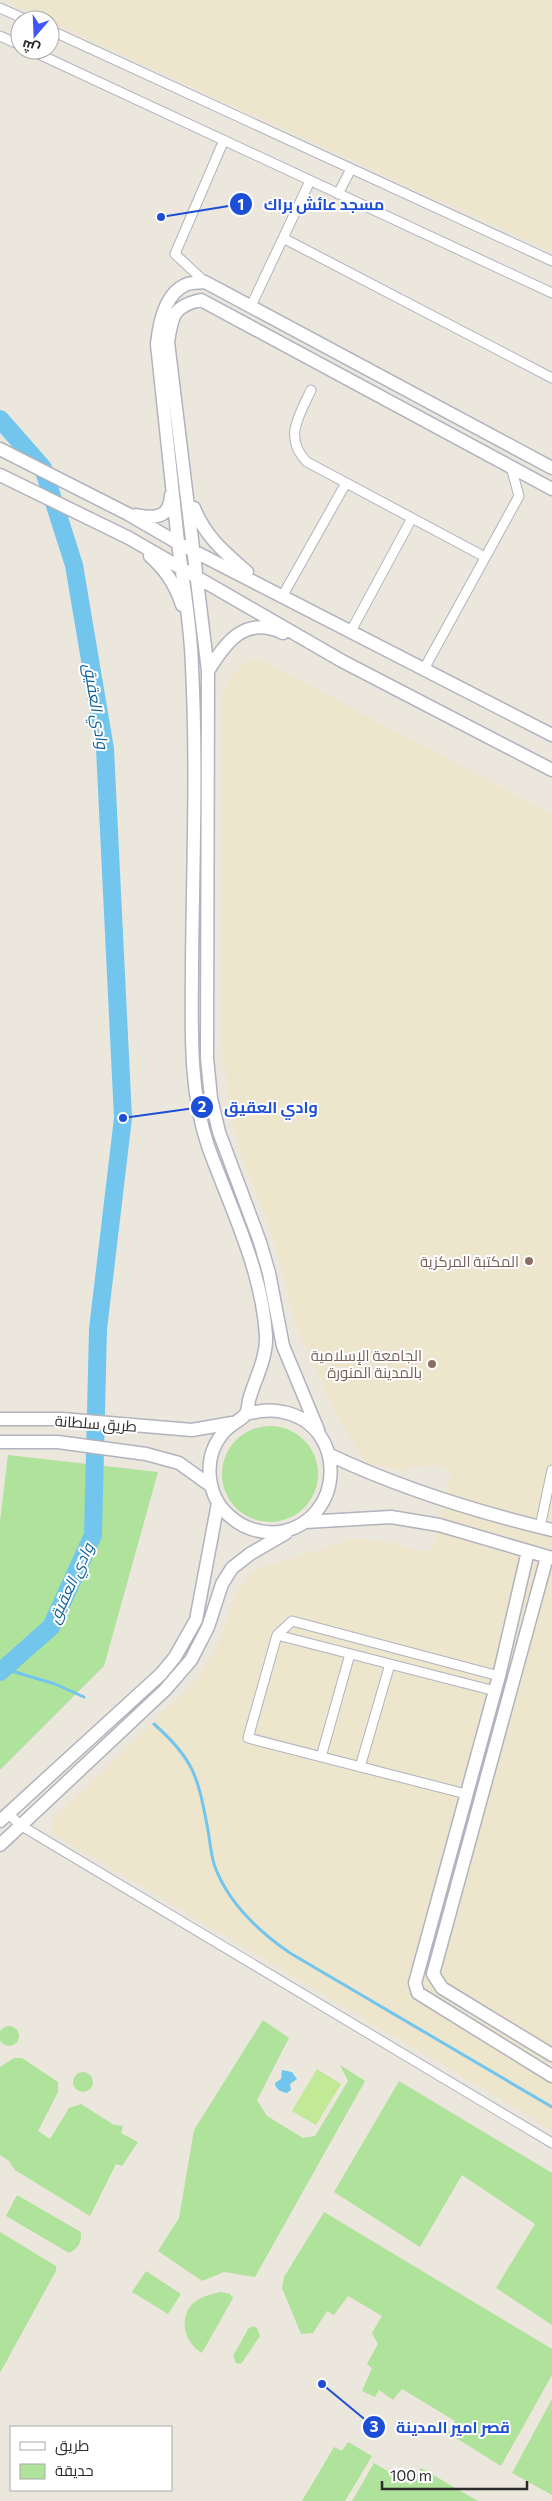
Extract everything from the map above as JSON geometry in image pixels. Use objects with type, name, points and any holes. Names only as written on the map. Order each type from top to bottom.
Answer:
[{"type":"main road","points":[[0,1845],[165,1690],[191,1660],[208,1627],[222,1584],[232,1568],[250,1554],[301,1524],[324,1501],[330,1484],[330,1455],[283,1346],[269,1273],[260,1242],[219,1132],[212,1098],[207,1058],[208,671],[195,552],[178,482],[158,344],[158,327],[164,312],[174,294],[185,285],[205,282],[552,468]]},
{"type":"main road","points":[[246,1414],[264,1356],[266,1337],[256,1278],[248,1250],[204,1136],[192,1058],[193,669],[191,638],[178,543],[178,482],[168,342],[172,318],[183,304],[200,300],[552,489]]},
{"type":"main road","points":[[0,449],[128,514],[195,552],[260,583],[552,735]]},
{"type":"main road","points":[[0,476],[129,538],[342,662]]},
{"type":"main road","points":[[128,514],[152,518],[164,513],[178,482]]},
{"type":"main road","points":[[178,482],[205,532],[223,552],[260,583]]},
{"type":"main road","points":[[129,538],[162,566],[172,582],[181,602],[191,638]]},
{"type":"main road","points":[[208,671],[221,650],[238,633],[249,628],[262,627],[276,630],[552,770]]},
{"type":"main road","points":[[322,1439],[317,1431],[302,1419],[285,1412],[266,1410],[246,1414],[232,1423],[220,1436],[212,1451],[209,1469],[211,1486],[218,1503],[229,1517],[244,1526],[261,1532],[279,1532],[301,1524],[391,1517],[438,1525],[549,1557],[432,1974],[442,1988],[552,2056]]},
{"type":"main road","name":"طريق سلطانة","points":[[5,1419],[62,1419],[192,1430],[232,1423]]},
{"type":"main road","name":"طريق سلطانة","points":[[3,1442],[58,1442],[146,1454],[179,1463],[211,1486]]},
{"type":"main road","points":[[330,1455],[374,1474],[444,1499],[546,1528]]},
{"type":"main road","points":[[4,1817],[161,1674],[175,1657],[196,1620],[218,1503]]},
{"type":"main road","points":[[528,1551],[499,1676],[415,1983],[418,1993],[552,2076]]},
{"type":"street","points":[[60,35],[552,261]]},
{"type":"street","points":[[52,60],[552,293]]},
{"type":"street","points":[[205,282],[175,254],[224,140]]},
{"type":"street","points":[[338,194],[351,169]]},
{"type":"street","points":[[251,306],[310,181]]},
{"type":"street","points":[[283,238],[552,378]]},
{"type":"street","points":[[311,390],[294,431],[294,443],[299,454],[307,462],[485,557]]},
{"type":"street","points":[[424,668],[519,496],[511,467]]},
{"type":"street","points":[[283,595],[346,483]]},
{"type":"street","points":[[351,631],[412,518]]},
{"type":"street","points":[[546,1528],[552,1470]]},
{"type":"street","points":[[466,1794],[248,1738],[278,1635],[292,1621],[499,1676]]},
{"type":"street","points":[[278,1635],[495,1691]]},
{"type":"street","points":[[321,1757],[350,1654]]},
{"type":"street","points":[[360,1767],[390,1664]]},
{"type":"street","points":[[4,1817],[552,2143]]},
{"type":"shaded area","points":[[10,0],[552,0],[552,252],[60,27],[60,10],[26,10],[14,5]]},
{"type":"shaded area","name":"الجامعة الإسلامية بالمدينة المنورة","points":[[258,658],[552,814],[552,2130],[53,1834],[52,1820],[195,1682],[218,1645],[235,1595],[248,1576],[261,1568],[355,1538],[392,1543],[419,1551],[432,1551],[451,1471],[436,1465],[413,1467],[405,1471],[365,1463],[331,1404],[295,1324],[272,1234],[239,1150],[231,1114],[221,1041],[221,700],[228,681],[241,665]]},
{"type":"green space","points":[[270,1426],[288,1430],[304,1440],[314,1456],[318,1474],[314,1492],[304,1508],[288,1518],[270,1522],[252,1518],[236,1508],[226,1492],[222,1474],[226,1456],[236,1440],[252,1430]]},
{"type":"green space","points":[[8,1455],[158,1472],[104,1666],[0,1770],[0,1521]]},
{"type":"green space","points":[[263,2020],[289,2038],[257,2100],[267,2116],[303,2138],[315,2136],[348,2081],[340,2065],[365,2081],[255,2277],[224,2272],[202,2281],[158,2251],[179,2218],[194,2130]]},
{"type":"green space","points":[[9,2026],[16,2029],[19,2036],[16,2043],[9,2046],[2,2043],[-1,2036],[2,2029]]},
{"type":"green space","points":[[14,2058],[22,2058],[58,2082],[58,2092],[38,2131],[50,2139],[69,2108],[81,2104],[114,2125],[123,2126],[121,2133],[138,2142],[122,2166],[116,2164],[90,2216],[15,2170],[9,2161],[0,2155],[0,2067]]},
{"type":"green space","points":[[317,2069],[341,2084],[316,2125],[292,2111]]},
{"type":"green space","points":[[79,2072],[87,2072],[93,2078],[93,2086],[87,2092],[79,2092],[73,2086],[73,2078]]},
{"type":"green space","points":[[399,2081],[552,2173],[552,2325],[496,2288],[535,2224],[462,2175],[420,2247],[334,2192]]},
{"type":"green space","points":[[17,2195],[81,2232],[81,2239],[77,2247],[69,2253],[6,2216]]},
{"type":"green space","points":[[324,2212],[552,2349],[552,2375],[501,2466],[448,2433],[455,2421],[402,2389],[393,2400],[379,2390],[375,2397],[362,2391],[372,2368],[367,2364],[378,2344],[372,2333],[382,2316],[348,2296],[334,2315],[327,2311],[313,2333],[301,2334],[282,2288],[284,2277]]},
{"type":"green space","points":[[0,2232],[56,2266],[56,2271],[0,2373]]},
{"type":"green space","points":[[146,2271],[181,2294],[168,2314],[132,2292]]},
{"type":"green space","points":[[221,2292],[230,2294],[233,2298],[202,2353],[192,2345],[186,2334],[186,2314],[189,2308],[199,2299]]},
{"type":"green space","points":[[253,2326],[257,2328],[260,2336],[241,2364],[236,2363],[233,2356],[248,2329]]},
{"type":"green space","points":[[552,2399],[552,2495],[512,2473]]},
{"type":"green space","points":[[348,2442],[372,2456],[345,2501],[302,2501],[334,2447],[342,2451]]},
{"type":"green space","points":[[374,2463],[411,2485],[421,2468],[478,2501],[352,2501]]},
{"type":"water","points":[[282,2070],[292,2072],[297,2079],[290,2084],[291,2090],[287,2093],[279,2090],[275,2085],[281,2079]]},
{"type":"waterway","name":"وادي العقيق","points":[[0,419],[43,468],[74,565],[105,749],[123,1118],[98,1329],[93,1535],[51,1627],[0,1672]]},
{"type":"waterway","points":[[5,1669],[55,1684],[84,1697]]},
{"type":"waterway","points":[[154,1724],[178,1748],[193,1771],[201,1797],[215,1867],[236,1905],[256,1926],[290,1953],[552,2107]]},
{"type":"place","name":"مسجد عائش براك","points":[[161,217]]},
{"type":"place","name":"وادي العقيق","points":[[123,1118]]},
{"type":"place","name":"المكتبة المركزية","points":[[529,1261]]},
{"type":"place","name":"الجامعة الإسلامية بالمدينة المنورة","points":[[432,1364]]},
{"type":"place","name":"قصر امير المدينة","points":[[322,2384]]}]
